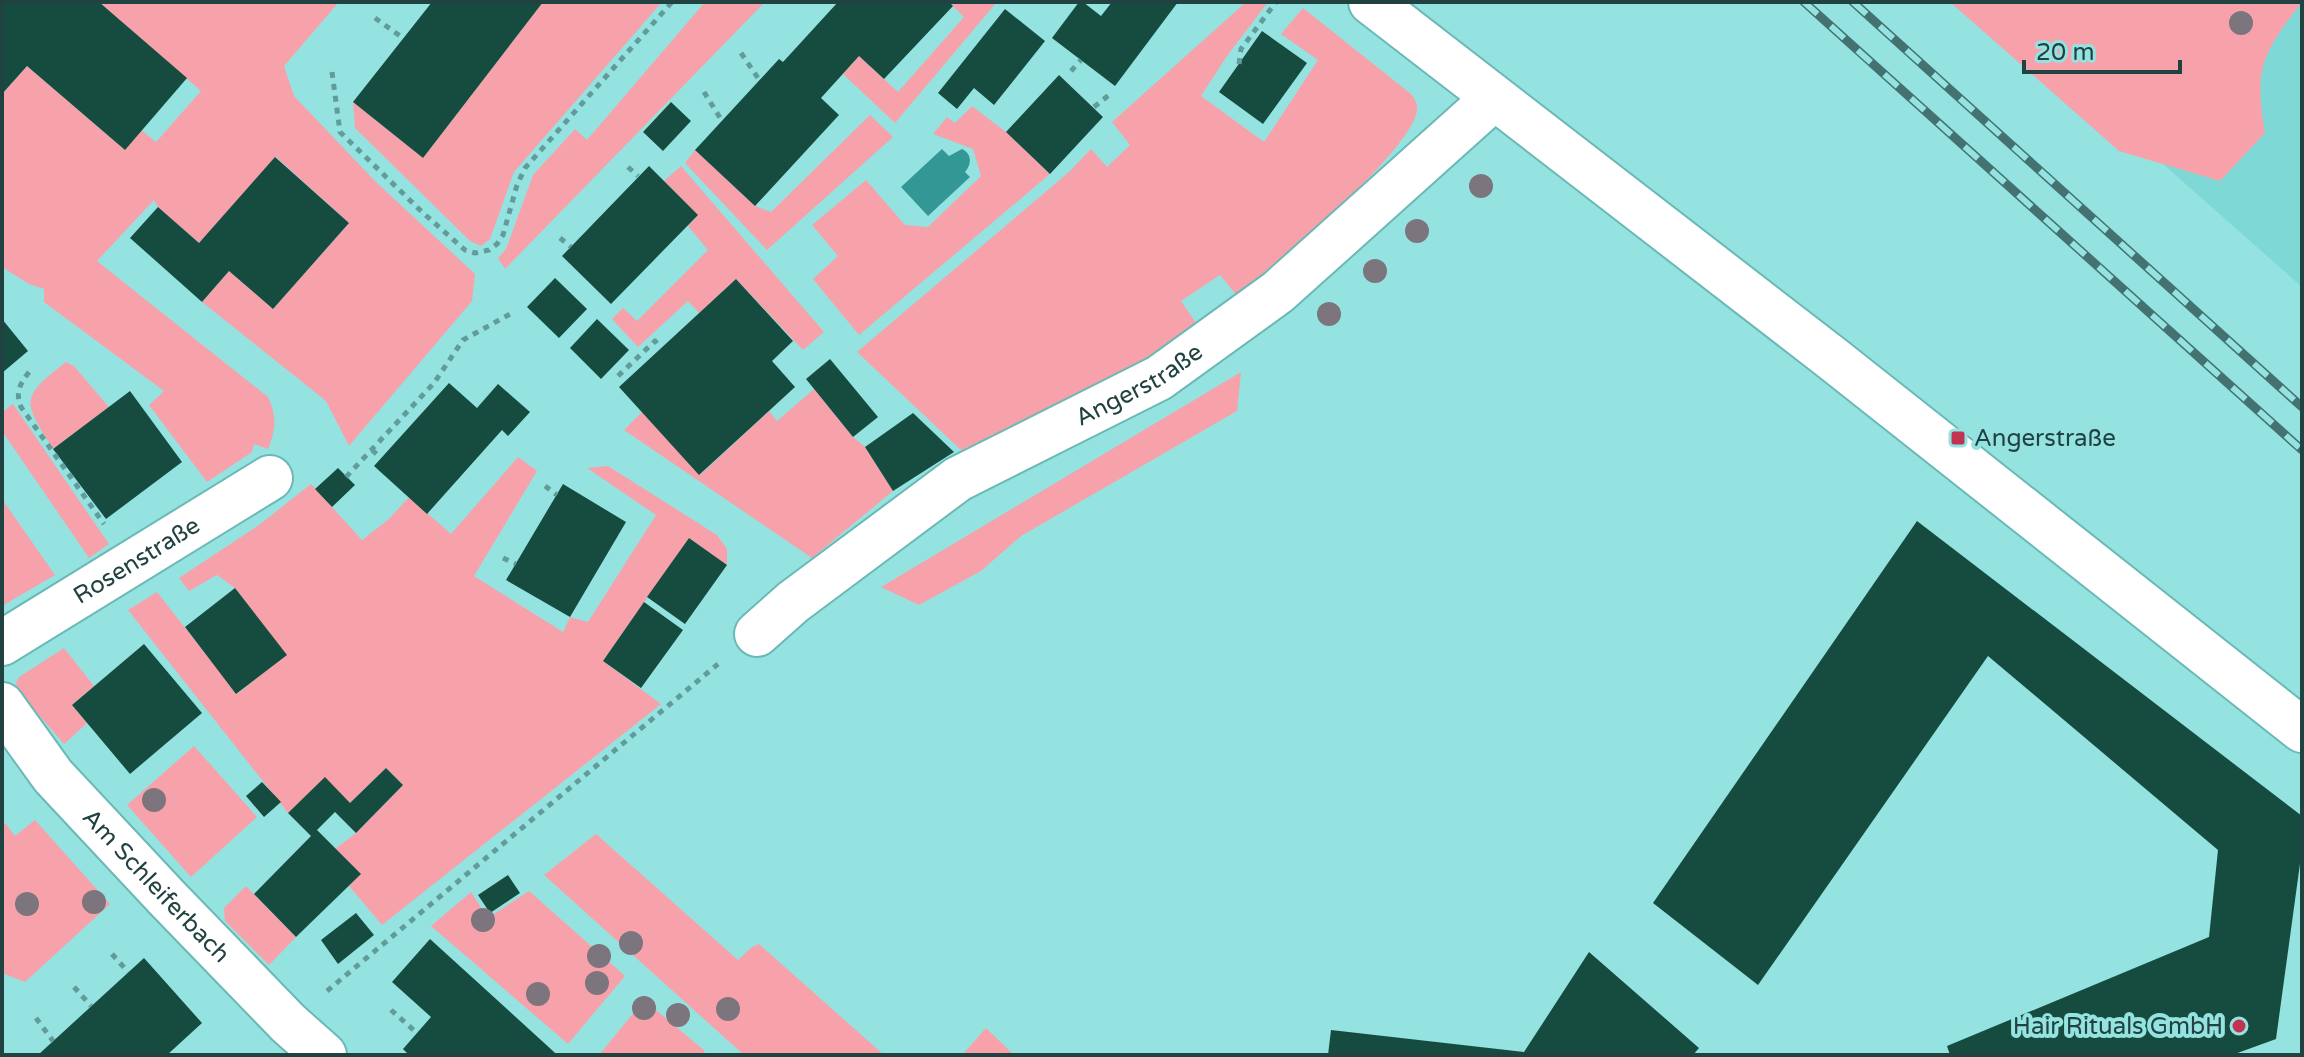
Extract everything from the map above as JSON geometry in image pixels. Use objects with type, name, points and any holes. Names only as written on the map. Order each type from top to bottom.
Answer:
[{"type":"street","points":[[1371,2],[1833,359],[2302,730]]},
{"type":"street","name":"Angerstraße","points":[[757,634],[793,602],[958,479],[1159,378],[1278,292],[1493,99]]},
{"type":"street","name":"Rosenstraße","points":[[2,643],[270,478]]},
{"type":"street","name":"Am Schleiferbach","points":[[2,705],[53,776],[288,1023],[324,1055]]},
{"type":"path","points":[[332,72],[340,132],[422,212],[465,250],[475,253],[489,250],[503,235],[525,168],[672,2]]},
{"type":"path","points":[[1239,64],[1241,49],[1276,2]]},
{"type":"path","points":[[375,18],[403,38]]},
{"type":"path","points":[[741,53],[760,81]]},
{"type":"path","points":[[1071,71],[1081,60]]},
{"type":"path","points":[[704,92],[722,121]]},
{"type":"path","points":[[1094,107],[1109,95]]},
{"type":"path","points":[[628,167],[638,176]]},
{"type":"path","points":[[560,238],[571,247]]},
{"type":"path","points":[[346,477],[434,383],[463,340],[512,313]]},
{"type":"path","points":[[618,376],[655,341],[660,348]]},
{"type":"path","points":[[29,372],[19,386],[21,407],[133,564]]},
{"type":"path","points":[[434,383],[441,391]]},
{"type":"path","points":[[372,450],[381,458]]},
{"type":"path","points":[[545,486],[557,495]]},
{"type":"path","points":[[503,558],[516,564]]},
{"type":"path","points":[[288,1023],[757,634]]},
{"type":"path","points":[[112,954],[128,972]]},
{"type":"path","points":[[74,987],[91,1006]]},
{"type":"path","points":[[391,1010],[417,1033]]},
{"type":"path","points":[[36,1018],[53,1041]]},
{"type":"shaded area","points":[[99,2],[339,2],[284,66],[294,96],[376,182],[475,274],[472,301],[349,446],[326,401],[202,302],[229,271],[273,309],[349,223],[276,157],[199,243],[154,200],[97,261],[268,397],[274,423],[268,449],[254,444],[252,452],[207,482],[149,405],[164,391],[44,302],[44,289],[29,284],[2,267],[2,94],[27,66],[125,150],[141,130],[156,142],[201,91]]},
{"type":"shaded area","points":[[543,2],[662,2],[514,172],[490,239],[481,246],[470,241],[355,128],[353,102],[423,158]]},
{"type":"shaded area","points":[[705,2],[765,2],[505,269],[498,258],[506,249],[533,175],[575,129],[587,140]]},
{"type":"shaded area","points":[[949,2],[996,3],[895,123],[843,74],[859,56],[898,92],[964,17]]},
{"type":"shaded area","points":[[1246,2],[1268,2],[1201,96],[1264,142],[1318,60],[1281,34],[1303,8],[1411,94],[1417,111],[1409,130],[1367,180],[1238,297],[1220,275],[1181,301],[1200,329],[1138,374],[961,450],[857,352],[1069,172],[1091,149],[1107,167],[1130,145],[1112,122]]},
{"type":"shaded area","points":[[1950,2],[2302,2],[2278,35],[2264,62],[2261,92],[2265,133],[2220,181],[2119,151]]},
{"type":"shaded area","points":[[1980,2],[2302,2],[2302,287]]},
{"type":"shaded area","points":[[972,106],[1006,132],[1050,174],[859,335],[813,279],[838,256],[812,225],[866,180],[905,225],[928,227],[981,176],[973,149],[933,134],[947,117],[955,123]]},
{"type":"shaded area","points":[[870,115],[893,137],[767,250],[685,163],[695,150],[755,206],[771,212]]},
{"type":"shaded area","points":[[942,149],[949,156],[962,149],[968,154],[969,166],[965,172],[970,177],[928,216],[901,187]]},
{"type":"shaded area","points":[[681,166],[824,332],[803,350],[736,279],[699,313],[688,301],[638,347],[612,319],[623,308],[637,321],[708,250],[688,226],[698,215],[664,181]]},
{"type":"shaded area","points":[[66,362],[74,366],[109,407],[53,449],[36,420],[31,401],[40,384]]},
{"type":"shaded area","points":[[1241,372],[1237,411],[1021,536],[981,571],[919,605],[881,587]]},
{"type":"shaded area","points":[[814,389],[853,437],[865,447],[893,491],[812,558],[624,430],[642,412],[700,475],[769,411],[777,421]]},
{"type":"shaded area","points":[[13,404],[109,544],[89,558],[2,431],[2,412]]},
{"type":"shaded area","points":[[518,457],[537,471],[474,576],[563,632],[570,617],[588,622],[656,515],[587,468],[608,466],[717,535],[727,549],[727,565],[689,538],[603,661],[661,704],[382,925],[349,886],[360,873],[335,849],[356,833],[403,785],[386,768],[350,803],[325,778],[288,813],[128,610],[157,592],[237,694],[286,655],[235,588],[217,575],[189,591],[179,578],[259,525],[311,484],[362,540],[389,519],[409,497],[451,534]]},
{"type":"shaded area","points":[[2,499],[55,575],[2,606]]},
{"type":"shaded area","points":[[64,648],[94,686],[72,705],[87,723],[64,744],[18,691],[16,683],[19,677]]},
{"type":"shaded area","points":[[194,746],[257,817],[191,877],[127,805]]},
{"type":"shaded area","points":[[35,820],[110,904],[25,982],[2,973],[2,826],[5,823],[15,836]]},
{"type":"shaded area","points":[[596,834],[738,960],[759,944],[884,1055],[744,1055],[544,875]]},
{"type":"shaded area","points":[[246,886],[296,937],[269,965],[225,921],[224,908]]},
{"type":"shaded area","points":[[529,891],[625,976],[568,1044],[431,926],[471,892],[488,918]]},
{"type":"shaded area","points":[[644,1000],[705,1051],[702,1055],[599,1055]]},
{"type":"shaded area","points":[[986,1028],[1014,1055],[962,1055]]},
{"type":"building","points":[[2,2],[99,2],[187,78],[125,150],[27,66],[2,94]]},
{"type":"building","points":[[432,2],[543,2],[423,158],[353,102]]},
{"type":"building","points":[[838,2],[949,2],[953,6],[884,79],[859,56],[821,98],[839,115],[755,206],[695,150],[779,59],[783,62]]},
{"type":"building","points":[[1079,2],[1101,16],[1112,2],[1178,2],[1115,86],[1052,38]]},
{"type":"building","points":[[1005,9],[1045,41],[994,105],[974,88],[957,109],[938,93]]},
{"type":"building","points":[[1262,31],[1307,63],[1263,124],[1219,92]]},
{"type":"building","points":[[1059,75],[1103,117],[1050,174],[1006,132]]},
{"type":"building","points":[[671,102],[691,121],[663,151],[643,132]]},
{"type":"building","points":[[275,157],[349,223],[273,309],[229,271],[202,302],[130,238],[158,207],[199,243]]},
{"type":"building","points":[[649,166],[698,215],[611,304],[562,256]]},
{"type":"building","points":[[555,278],[587,309],[559,338],[527,307]]},
{"type":"building","points":[[736,279],[793,341],[772,361],[795,387],[699,475],[619,387]]},
{"type":"building","points":[[2,319],[28,351],[2,373]]},
{"type":"building","points":[[597,319],[629,350],[601,379],[570,348]]},
{"type":"building","points":[[830,359],[878,417],[853,437],[806,379]]},
{"type":"building","points":[[449,383],[477,408],[498,384],[530,412],[508,436],[502,430],[427,514],[374,466]]},
{"type":"building","points":[[130,391],[182,462],[106,519],[53,449]]},
{"type":"building","points":[[913,413],[954,452],[893,491],[865,447]]},
{"type":"building","points":[[338,468],[355,485],[332,507],[315,489]]},
{"type":"building","points":[[563,484],[626,522],[570,617],[506,580]]},
{"type":"building","points":[[1917,521],[2302,816],[2302,849],[2276,1039],[2232,1055],[1950,1055],[1947,1046],[2209,937],[2218,850],[1988,656],[1758,985],[1653,903]]},
{"type":"building","points":[[689,538],[727,565],[685,624],[647,597]]},
{"type":"building","points":[[235,588],[287,655],[236,694],[185,627]]},
{"type":"building","points":[[644,602],[683,630],[641,688],[603,661]]},
{"type":"building","points":[[144,644],[202,713],[130,774],[72,705]]},
{"type":"building","points":[[386,768],[403,785],[356,833],[335,812],[317,830],[361,874],[296,937],[254,894],[311,836],[288,813],[325,777],[350,803]]},
{"type":"building","points":[[262,782],[281,802],[264,817],[246,796]]},
{"type":"building","points":[[508,875],[520,893],[490,913],[478,895]]},
{"type":"building","points":[[356,913],[374,935],[338,964],[321,940]]},
{"type":"building","points":[[430,939],[557,1055],[409,1055],[403,1049],[431,1017],[392,982]]},
{"type":"building","points":[[1589,952],[1699,1048],[1693,1055],[1328,1055],[1331,1030],[1524,1052]]},
{"type":"building","points":[[144,958],[202,1023],[167,1055],[38,1055]]},
{"type":"railway","points":[[1804,2],[2302,450]]},
{"type":"railway","points":[[1853,2],[2302,407]]},
{"type":"place","name":"Angerstraße","points":[[1958,438]]},
{"type":"place","name":"Hair Rituals GmbH","points":[[2239,1026]]}]
